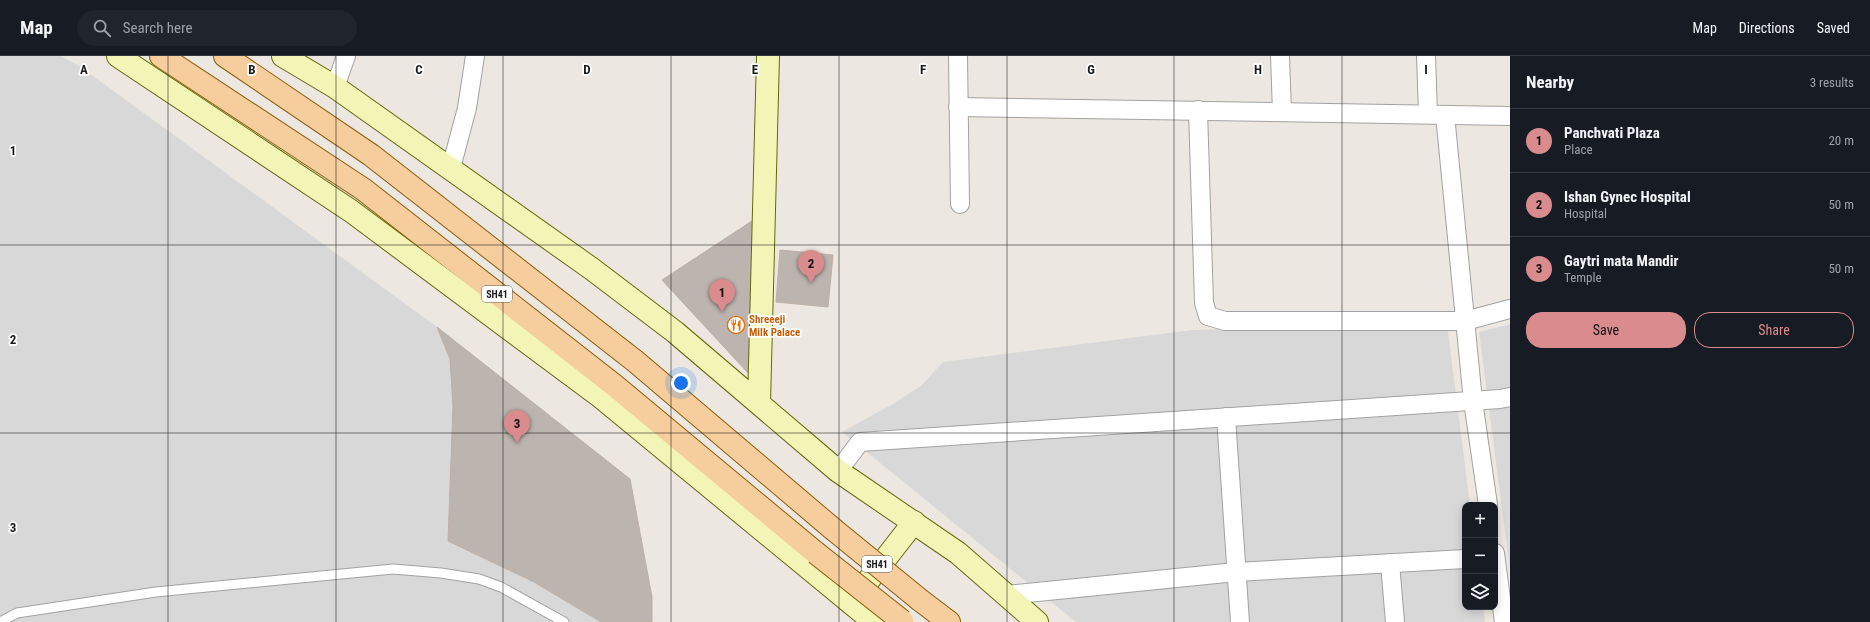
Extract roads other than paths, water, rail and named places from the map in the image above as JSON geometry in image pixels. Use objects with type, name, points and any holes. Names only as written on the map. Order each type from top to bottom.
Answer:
[{"type":"main road","name":"SH41","points":[[160,56],[363,189],[614,385],[816,553],[902,622]]},
{"type":"main road","name":"SH41","points":[[225,56],[371,155],[635,361],[833,529],[948,622]]},
{"type":"street","points":[[118,56],[351,211],[602,398],[874,622]]},
{"type":"street","points":[[283,56],[335,87],[451,168],[592,269],[676,332],[838,471],[958,553],[1037,622]]},
{"type":"street","points":[[335,87],[346,56]]},
{"type":"street","points":[[451,168],[467,108],[475,56]]},
{"type":"street","points":[[759,403],[768,56]]},
{"type":"street","points":[[958,56],[960,204]]},
{"type":"street","points":[[1280,56],[1282,112]]},
{"type":"street","points":[[1426,56],[1437,114],[1465,321],[1473,401],[1488,502]]},
{"type":"street","points":[[958,107],[1510,116]]},
{"type":"street","points":[[1198,110],[1204,303],[1208,316],[1224,321],[1465,321],[1510,309]]},
{"type":"street","points":[[838,471],[860,442],[1473,401],[1510,397]]},
{"type":"street","points":[[1226,418],[1240,622]]},
{"type":"street","points":[[851,603],[914,522]]},
{"type":"street","points":[[1006,595],[1236,572],[1462,559]]},
{"type":"street","points":[[1390,563],[1395,622]]},
{"type":"street","points":[[1499,563],[1504,622]]},
{"type":"lane","points":[[0,622],[17,613],[156,592],[393,569],[441,573],[479,579],[501,587],[564,622]]},
{"type":"place","name":"Ishan Gynec Hospital","points":[[811,283]]},
{"type":"place","name":"Panchvati Plaza","points":[[722,312]]},
{"type":"place","name":"Shreeeji Milk Palace","points":[[736,325]]},
{"type":"place","name":"Gaytri mata Mandir","points":[[517,443]]}]
